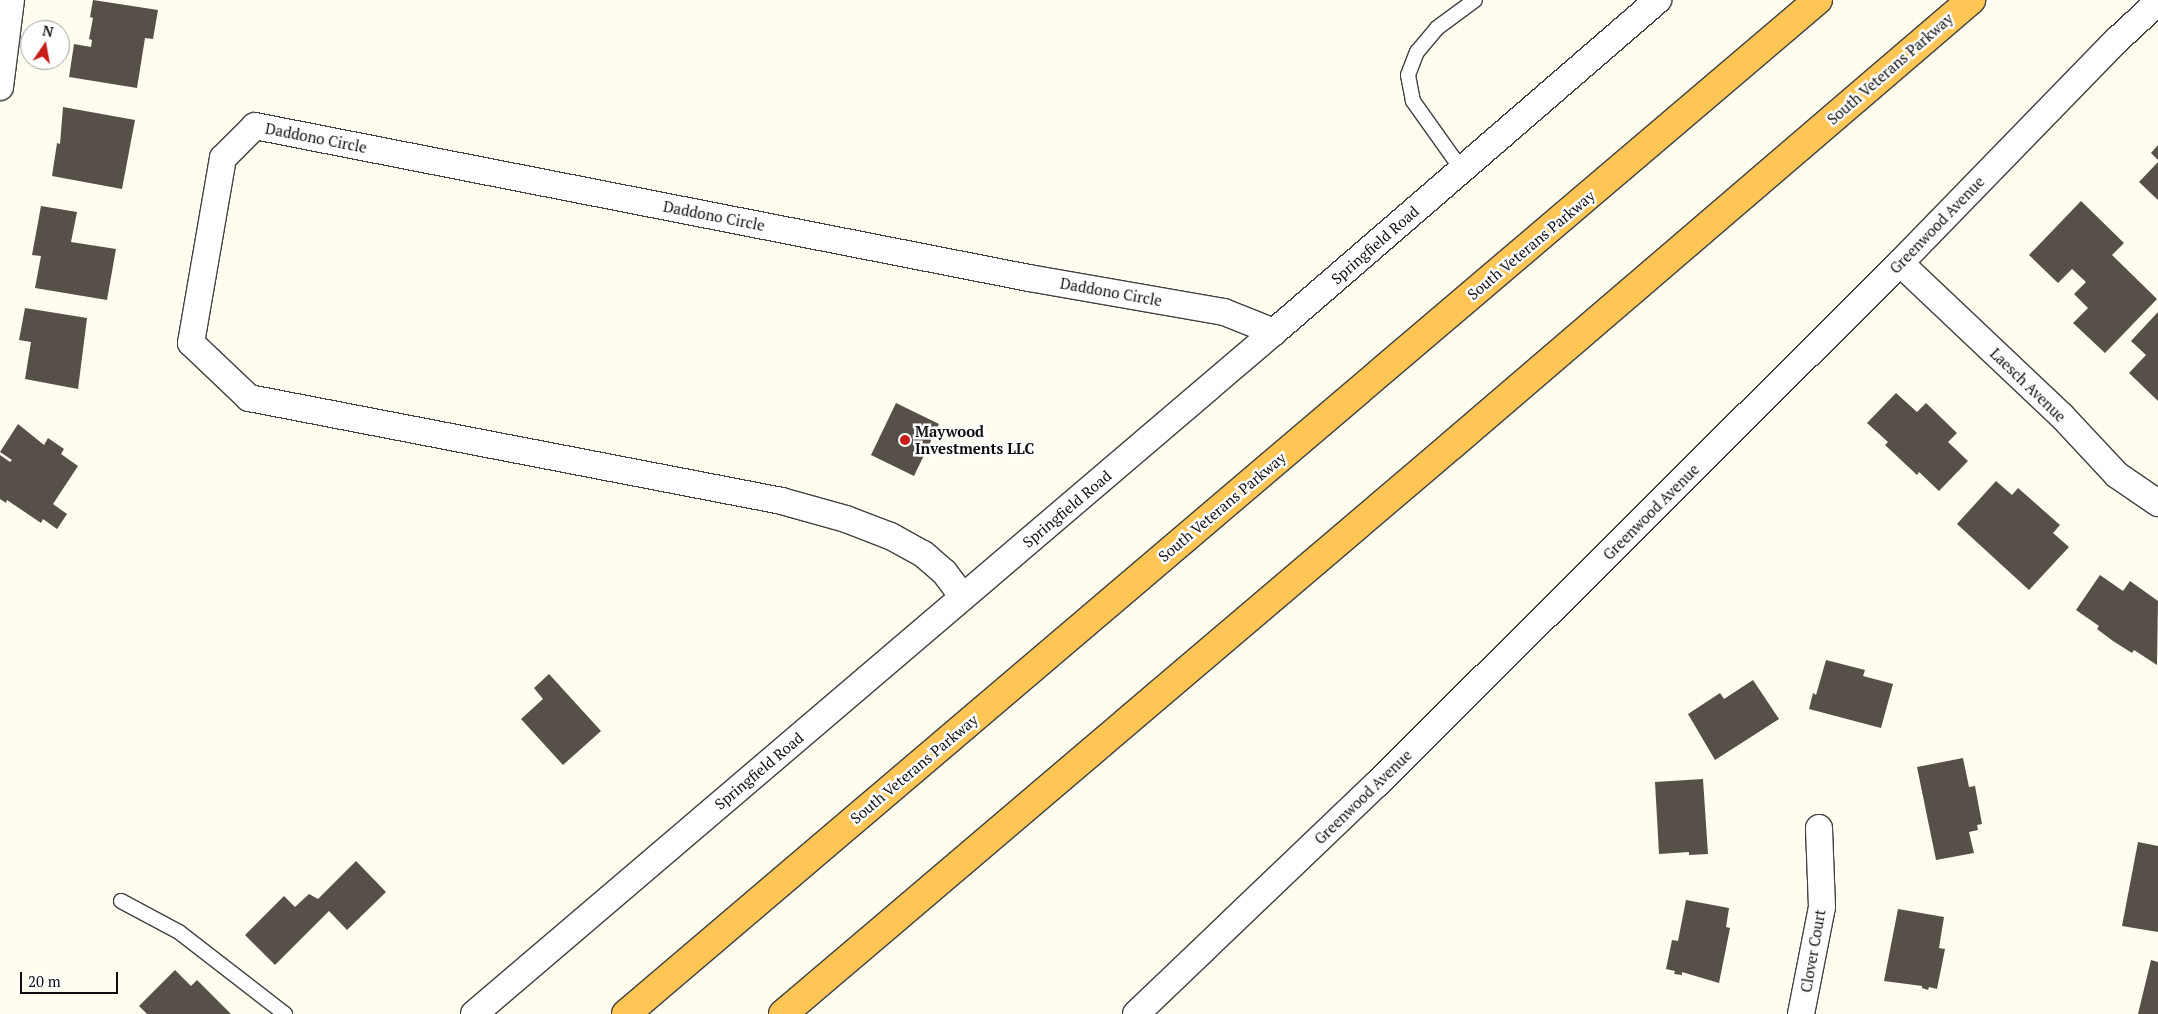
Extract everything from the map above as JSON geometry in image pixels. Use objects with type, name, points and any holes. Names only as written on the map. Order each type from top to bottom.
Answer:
[{"type":"highway","name":"South Veterans Parkway","points":[[626,1014],[1818,0]]},
{"type":"highway","name":"South Veterans Parkway","points":[[782,1014],[1460,438],[1971,0]]},
{"type":"street","points":[[0,86],[11,0]]},
{"type":"street","name":"Springfield Road","points":[[474,1014],[1274,332],[1658,0]]},
{"type":"street","name":"Greenwood Avenue","points":[[1136,1014],[1384,777],[1900,263],[2116,41],[2158,2]]},
{"type":"street","name":"Daddono Circle","points":[[963,597],[944,572],[923,554],[890,536],[846,519],[782,501],[249,398],[191,343],[223,158],[255,126],[1029,278],[1224,312],[1274,332]]},
{"type":"street","name":"Laesch Avenue","points":[[1900,263],[2061,415],[2117,475],[2158,503]]},
{"type":"street","name":"Clover Court","points":[[1801,1014],[1822,907],[1819,828]]},
{"type":"lane","points":[[1462,170],[1413,101],[1408,75],[1417,52],[1437,28],[1475,0]]},
{"type":"lane","points":[[121,901],[179,932],[285,1014]]},
{"type":"building","points":[[93,0],[158,10],[153,39],[145,38],[137,88],[69,77],[74,44],[91,47],[92,40],[89,39],[93,18],[90,17]]},
{"type":"building","points":[[63,107],[135,120],[122,189],[52,176],[57,143],[60,144]]},
{"type":"building","points":[[2158,145],[2158,160],[2151,153]]},
{"type":"building","points":[[2158,162],[2158,200],[2139,182]]},
{"type":"building","points":[[2081,201],[2124,243],[2112,255],[2157,299],[2105,353],[2073,323],[2088,308],[2074,294],[2086,282],[2072,269],[2058,283],[2029,255]]},
{"type":"building","points":[[41,206],[77,212],[71,242],[116,249],[107,300],[35,288],[41,256],[32,255]]},
{"type":"building","points":[[25,308],[87,318],[78,389],[25,379],[31,342],[19,340]]},
{"type":"building","points":[[2158,312],[2158,401],[2129,373],[2146,355],[2131,341]]},
{"type":"building","points":[[1896,393],[1917,412],[1926,403],[1957,433],[1948,442],[1968,461],[1939,491],[1919,472],[1917,475],[1885,445],[1888,442],[1867,423]]},
{"type":"building","name":"Maywood Investments LLC","points":[[896,403],[939,424],[914,476],[871,455]]},
{"type":"building","points":[[18,424],[44,445],[48,438],[64,449],[61,454],[78,466],[53,504],[67,514],[57,529],[43,519],[41,523],[7,500],[6,503],[0,499],[0,455],[10,462],[12,460],[0,452]]},
{"type":"building","points":[[1996,481],[2012,495],[2018,488],[2060,525],[2053,533],[2069,547],[2029,590],[1957,524]]},
{"type":"building","points":[[2100,575],[2123,591],[2130,581],[2158,601],[2157,665],[2134,650],[2132,653],[2113,641],[2097,629],[2099,626],[2076,610]]},
{"type":"building","points":[[1826,660],[1865,670],[1863,676],[1893,684],[1881,728],[1809,709],[1813,693],[1816,695]]},
{"type":"building","points":[[549,674],[601,731],[563,765],[521,719],[543,699],[534,688]]},
{"type":"building","points":[[1753,680],[1779,719],[1715,760],[1688,714],[1720,693],[1724,699]]},
{"type":"building","points":[[1963,758],[1969,787],[1975,786],[1982,824],[1977,825],[1978,830],[1969,832],[1974,853],[1936,860],[1917,767]]},
{"type":"building","points":[[1703,779],[1708,854],[1689,855],[1689,852],[1659,854],[1655,782]]},
{"type":"building","points":[[2138,842],[2158,846],[2158,932],[2122,926]]},
{"type":"building","points":[[356,861],[386,892],[347,930],[329,911],[275,965],[245,935],[284,896],[295,907],[309,894],[318,899]]},
{"type":"building","points":[[1686,900],[1729,908],[1726,927],[1730,928],[1719,983],[1682,972],[1682,975],[1674,974],[1675,971],[1666,969],[1672,940],[1678,941]]},
{"type":"building","points":[[1898,909],[1944,917],[1939,948],[1945,949],[1937,989],[1929,987],[1928,990],[1922,988],[1922,986],[1884,981]]},
{"type":"building","points":[[2151,960],[2158,962],[2158,1014],[2138,1014]]},
{"type":"building","points":[[175,970],[191,986],[197,980],[231,1014],[147,1014],[139,1006]]},
{"type":"place","name":"Maywood Investments LLC","points":[[905,440]]}]
